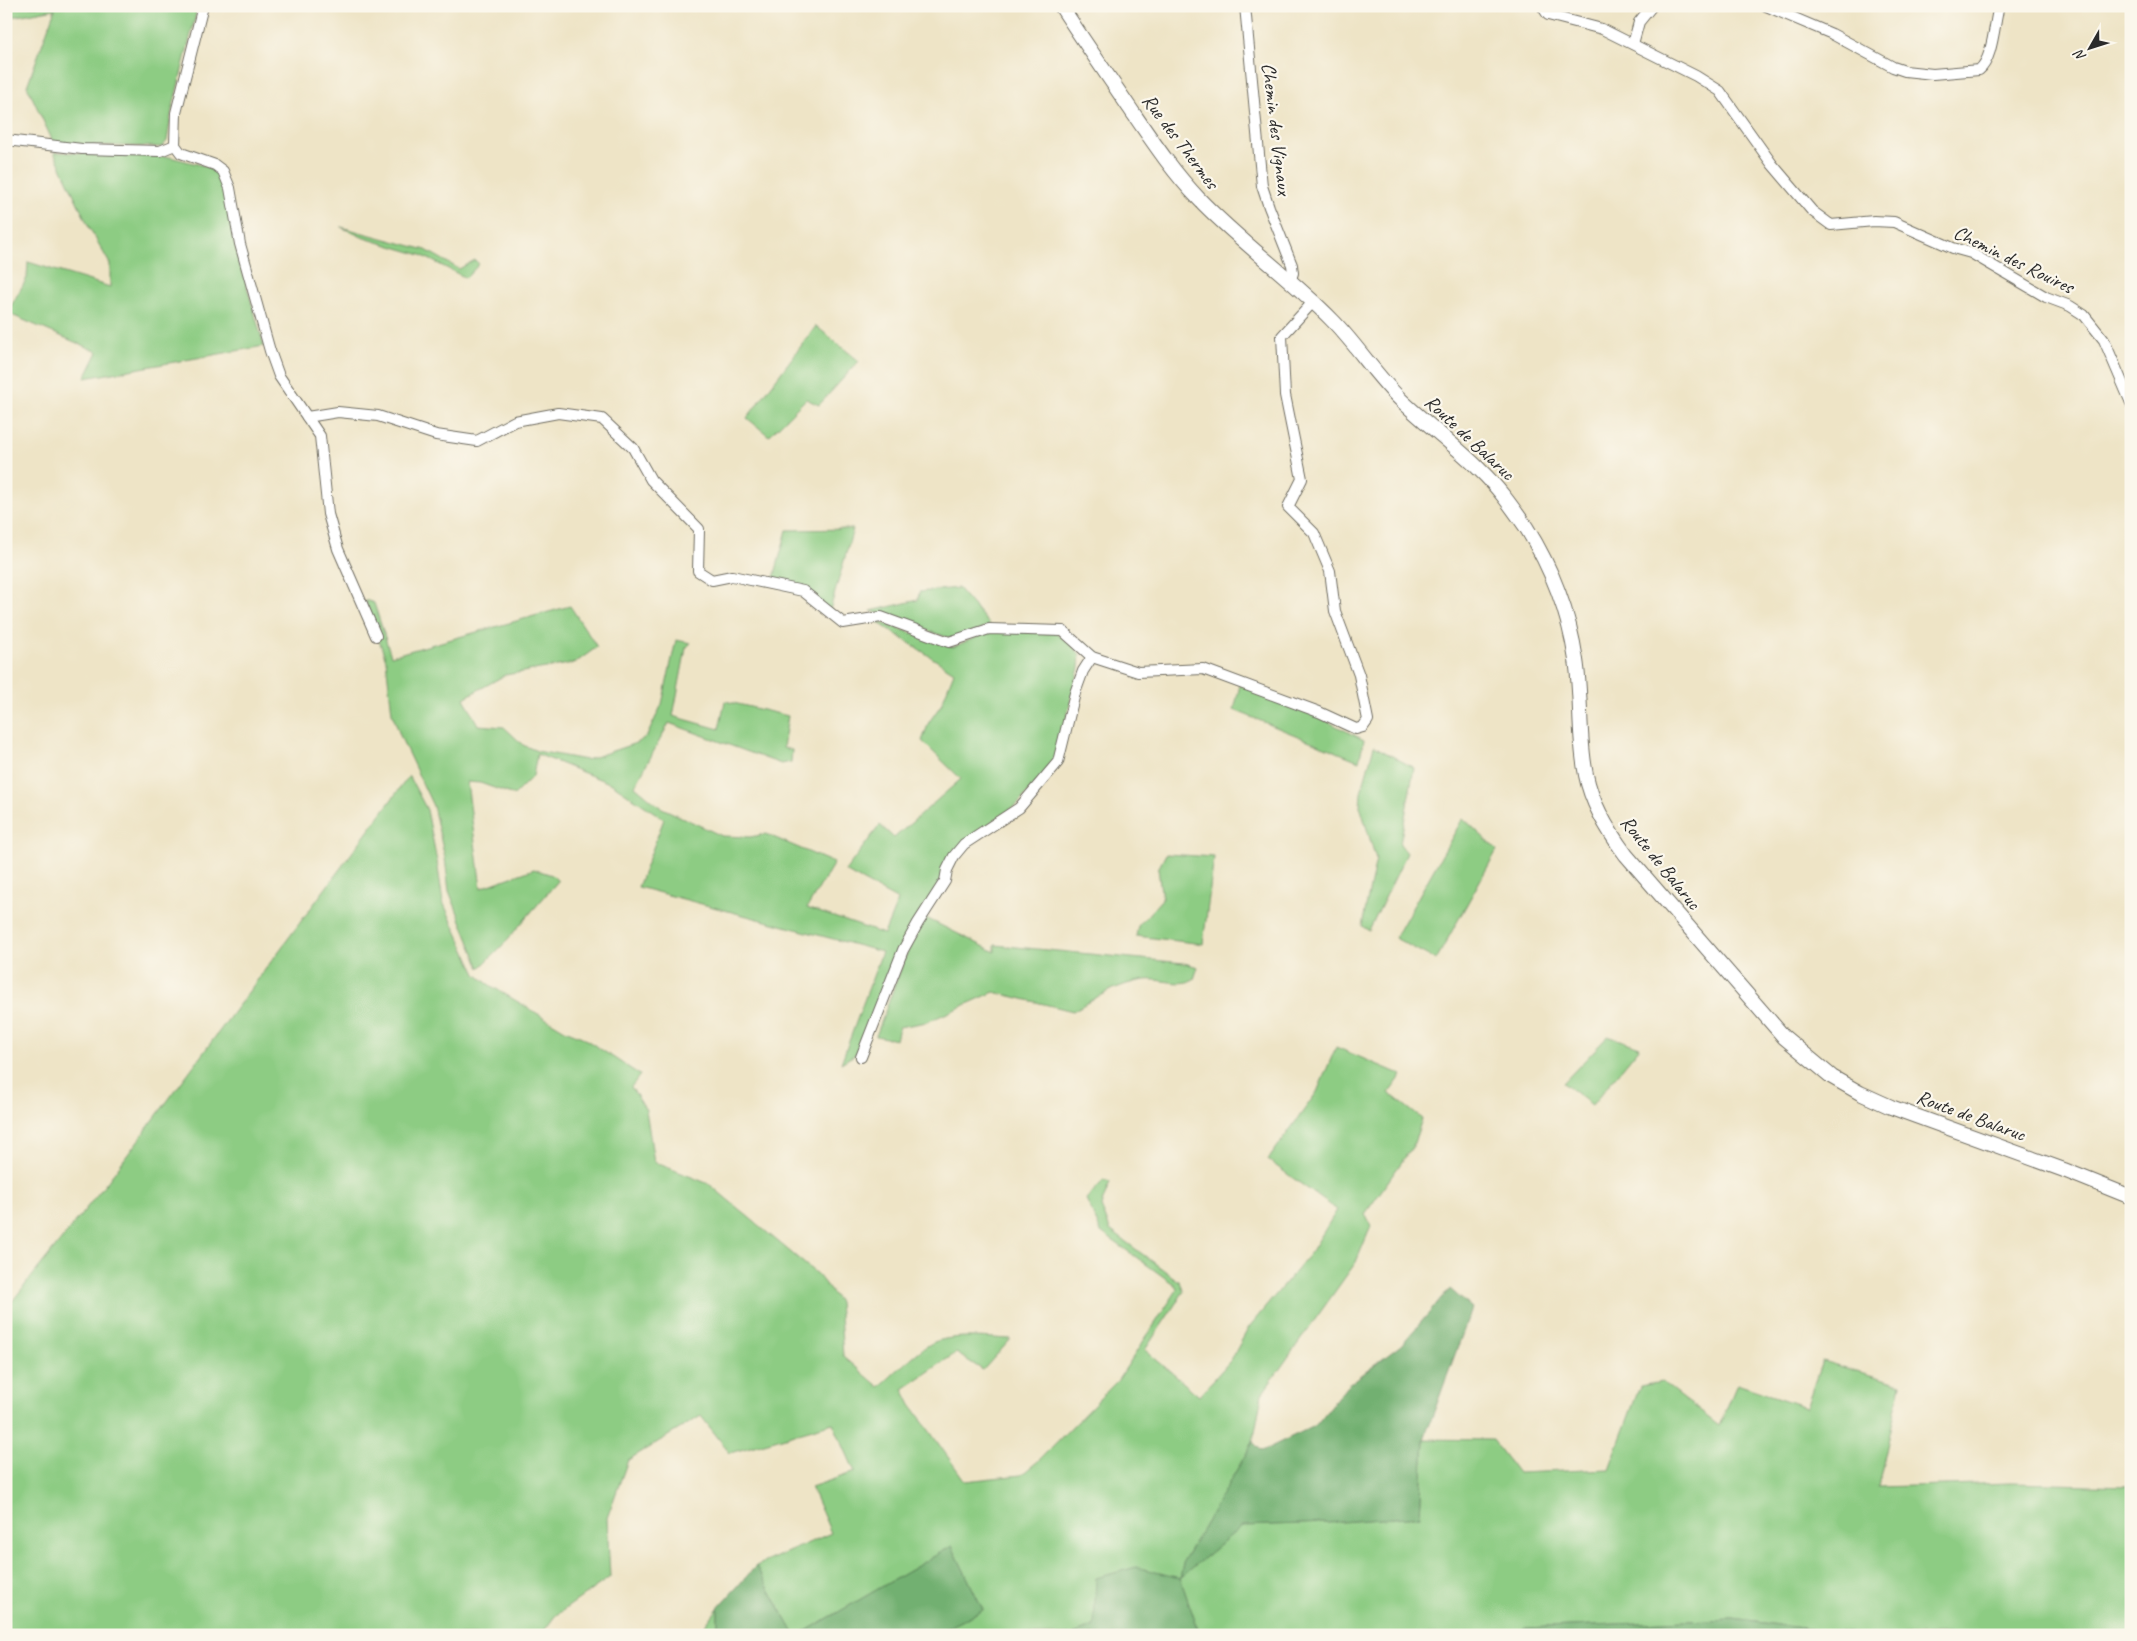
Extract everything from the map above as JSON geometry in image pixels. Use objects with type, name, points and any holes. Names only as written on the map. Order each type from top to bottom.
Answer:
[{"type":"main road","name":"Rue des Thermes","points":[[1061,6],[1141,125],[1180,178],[1224,224],[1290,282]]},
{"type":"main road","name":"Route de Balaruc","points":[[1290,282],[1333,320],[1398,396],[1492,482],[1528,530],[1559,594],[1569,625],[1580,692],[1582,751],[1586,778],[1604,824],[1626,855],[1784,1037],[1832,1076],[1860,1093],[1891,1107],[2064,1170],[2131,1197]]},
{"type":"street","points":[[204,6],[176,113],[175,145],[180,153],[215,165],[223,171],[230,188],[240,244],[270,351],[279,376],[320,436],[328,514],[338,549],[376,636]]},
{"type":"street","name":"Chemin des Vignaux","points":[[1245,6],[1262,186],[1292,265],[1293,273],[1290,282]]},
{"type":"street","points":[[1542,6],[1548,15],[1602,29],[1633,44],[1639,22],[1652,6]]},
{"type":"street","points":[[1766,6],[1832,34],[1893,67],[1905,71],[1933,74],[1979,70],[1984,66],[1989,56],[1999,6]]},
{"type":"street","name":"Chemin des Rouires","points":[[1633,44],[1696,76],[1720,91],[1784,178],[1812,211],[1831,225],[1874,221],[1894,222],[1953,248],[1971,253],[2030,288],[2070,306],[2084,315],[2104,340],[2131,403]]},
{"type":"street","points":[[6,140],[82,149],[160,151],[175,145]]},
{"type":"street","points":[[307,416],[338,412],[378,416],[436,435],[476,441],[515,421],[558,413],[602,420],[633,448],[651,480],[699,529],[698,571],[712,580],[732,576],[803,591],[843,623],[881,617],[949,642],[989,629],[1064,631],[1092,657],[1138,672],[1203,669],[1319,712],[1356,729],[1363,727],[1368,720],[1359,675],[1335,610],[1330,571],[1314,533],[1288,507],[1302,479],[1286,395],[1282,336],[1313,302]]},
{"type":"street","points":[[861,1058],[903,950],[945,881],[947,870],[954,856],[964,844],[1019,808],[1058,762],[1075,693],[1083,671],[1092,657]]},
{"type":"green space","points":[[6,6],[198,6],[172,110],[167,141],[162,147],[54,144],[27,86],[55,9],[6,18]]},
{"type":"green space","points":[[54,152],[170,157],[213,168],[221,176],[227,195],[234,242],[264,346],[85,378],[98,352],[7,313],[27,278],[28,262],[110,287],[110,264],[89,227]]},
{"type":"green space","points":[[341,227],[426,250],[459,269],[475,260],[479,264],[466,278],[421,255],[364,238]]},
{"type":"green space","points":[[816,326],[859,361],[819,405],[806,399],[769,436],[747,418]]},
{"type":"green space","points":[[853,529],[830,610],[773,581],[787,530]]},
{"type":"green space","points":[[958,588],[990,625],[955,640],[871,611],[918,600],[919,592]]},
{"type":"green space","points":[[365,600],[374,603],[391,656],[570,606],[597,647],[575,663],[505,675],[464,698],[478,725],[504,727],[523,745],[537,751],[586,760],[636,743],[647,736],[662,704],[676,640],[691,643],[686,648],[673,716],[719,729],[725,701],[788,716],[783,748],[792,750],[791,762],[781,764],[669,723],[635,786],[660,807],[722,836],[750,837],[766,834],[834,863],[807,908],[884,934],[898,900],[845,871],[880,825],[894,838],[961,779],[922,741],[929,722],[941,705],[954,672],[874,620],[953,647],[991,631],[1055,633],[1072,644],[1080,655],[1079,668],[1056,760],[1018,804],[975,833],[914,921],[861,1051],[841,1063],[882,952],[638,887],[664,819],[612,784],[537,754],[533,776],[514,795],[480,783],[467,782],[481,888],[534,869],[552,875],[558,881],[501,947],[480,968],[449,891],[445,858],[433,806],[401,738],[392,713],[386,660]]},
{"type":"green space","points":[[1240,685],[1299,707],[1364,740],[1359,761],[1234,710]]},
{"type":"green space","points":[[1374,746],[1414,768],[1400,844],[1407,853],[1369,931],[1362,926],[1376,859],[1360,806],[1361,793]]},
{"type":"green space","points":[[409,776],[427,810],[443,902],[476,974],[488,984],[565,1030],[582,1037],[640,1075],[631,1087],[646,1110],[654,1162],[709,1184],[818,1275],[839,1302],[843,1356],[879,1387],[915,1355],[937,1341],[964,1337],[1011,1339],[983,1370],[956,1353],[903,1389],[911,1405],[965,1481],[1021,1475],[1037,1462],[1118,1380],[1177,1290],[1175,1285],[1101,1232],[1086,1199],[1104,1180],[1110,1182],[1101,1206],[1110,1230],[1180,1282],[1184,1291],[1145,1350],[1199,1396],[1231,1360],[1249,1327],[1312,1251],[1337,1210],[1268,1160],[1317,1092],[1336,1047],[1402,1075],[1389,1093],[1422,1119],[1413,1146],[1365,1214],[1371,1226],[1356,1262],[1262,1394],[1253,1442],[1184,1560],[1180,1578],[1094,1626],[1071,1635],[932,1635],[983,1610],[952,1546],[799,1635],[795,1635],[756,1566],[831,1533],[811,1487],[855,1472],[833,1423],[730,1453],[701,1416],[628,1460],[607,1518],[610,1577],[555,1616],[541,1635],[6,1635],[6,1309],[108,1181]]},
{"type":"green space","points":[[1463,818],[1497,850],[1436,960],[1395,938]]},
{"type":"green space","points":[[1166,854],[1214,857],[1203,944],[1136,936],[1138,926],[1162,899],[1158,869]]},
{"type":"green space","points":[[926,918],[995,952],[995,945],[1184,963],[1198,967],[1194,979],[1189,982],[1177,983],[1145,980],[1126,984],[1073,1011],[994,992],[927,1022],[899,1027],[896,1040],[876,1036],[908,950]]},
{"type":"green space","points":[[1608,1036],[1640,1047],[1592,1105],[1563,1083]]},
{"type":"green space","points":[[1450,1289],[1472,1308],[1424,1439],[1420,1516],[1327,1523],[1242,1526],[1180,1578],[1184,1560],[1253,1442],[1262,1451],[1316,1425],[1347,1386],[1401,1345]]},
{"type":"green space","points":[[1822,1361],[1901,1384],[1878,1487],[2011,1483],[2131,1486],[2131,1635],[1855,1635],[1732,1619],[1526,1628],[1524,1635],[1200,1635],[1180,1578],[1242,1526],[1327,1523],[1420,1516],[1424,1439],[1493,1440],[1518,1473],[1609,1469],[1640,1386],[1662,1382],[1719,1426],[1737,1384],[1806,1407]]},
{"type":"green space","points":[[952,1546],[983,1610],[932,1635],[799,1635]]},
{"type":"green space","points":[[756,1566],[795,1635],[718,1635],[718,1608]]},
{"type":"green space","points":[[1136,1567],[1180,1578],[1200,1635],[1071,1635],[1094,1626],[1096,1578]]},
{"type":"green space","points":[[718,1608],[718,1635],[698,1635]]},
{"type":"green space","points":[[1732,1619],[1855,1635],[1524,1635],[1525,1628]]}]
